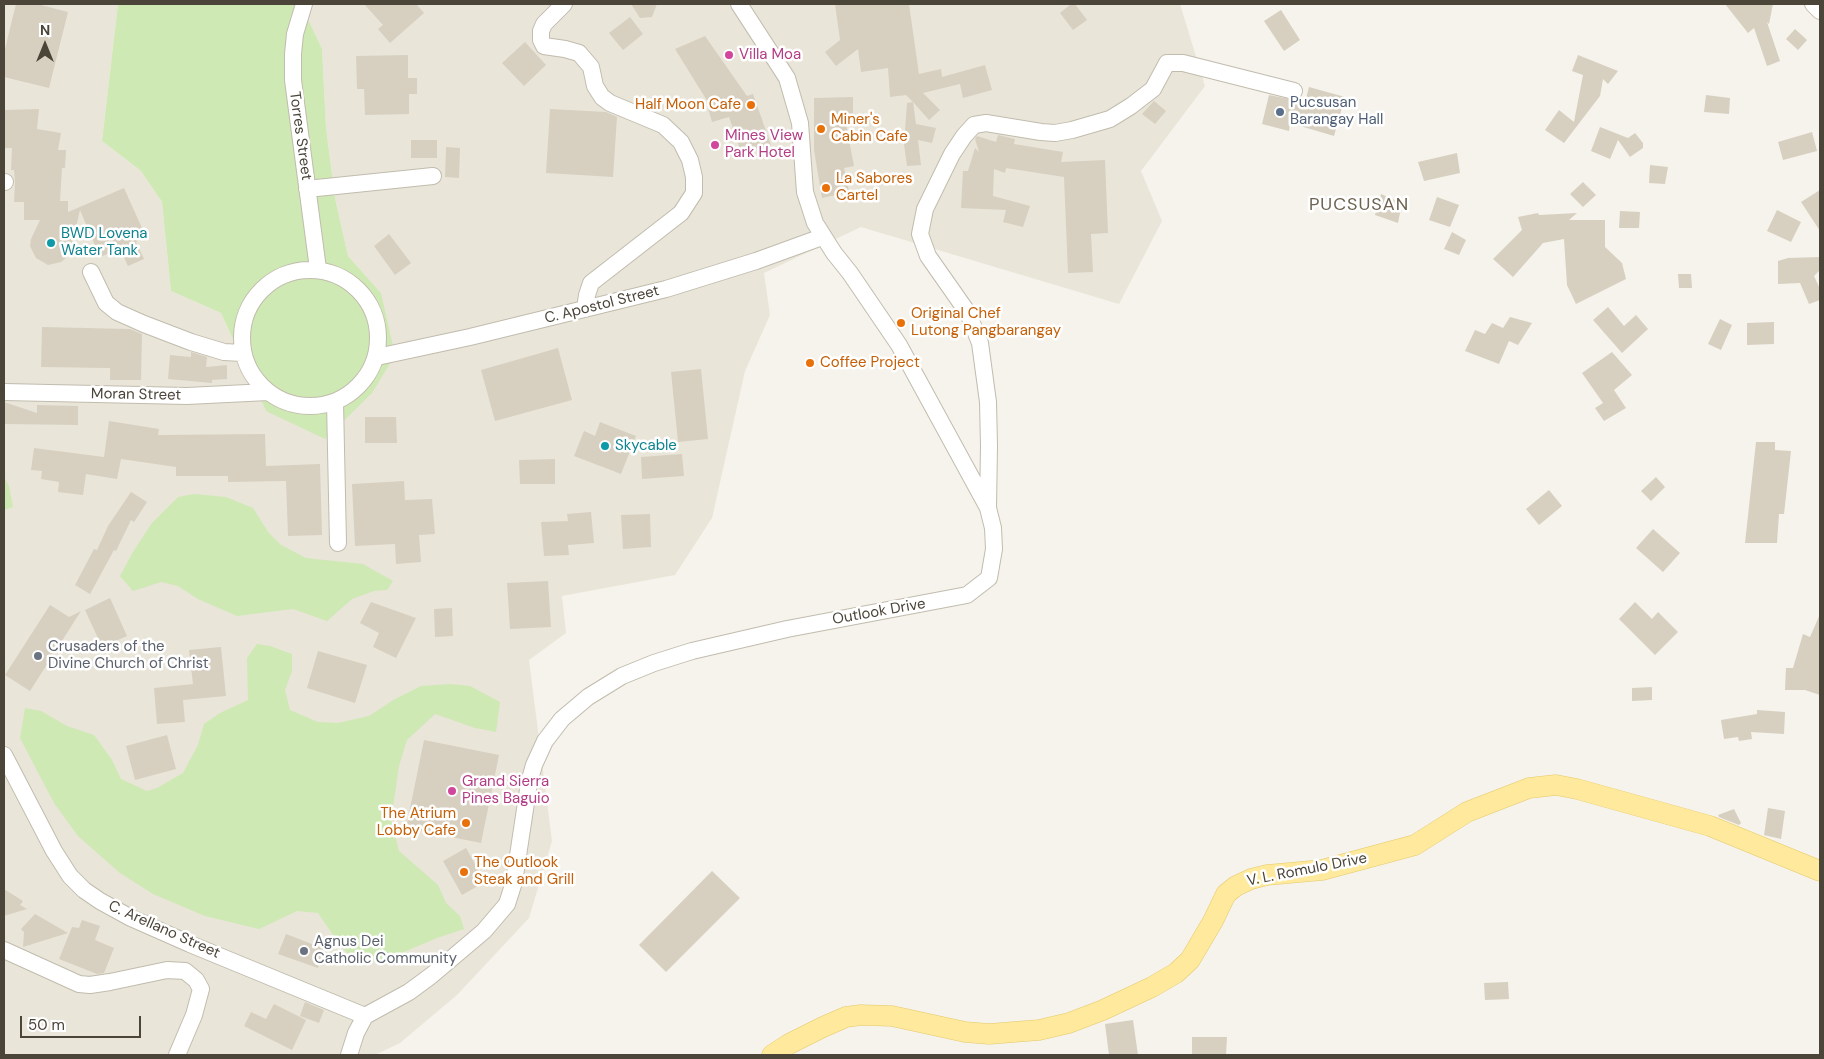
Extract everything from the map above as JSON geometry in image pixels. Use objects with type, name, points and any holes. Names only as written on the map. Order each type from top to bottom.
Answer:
[{"type":"main road","name":"V. L. Romulo Drive","points":[[772,1055],[823,1026],[846,1017],[861,1015],[892,1016],[965,1032],[989,1034],[1038,1030],[1069,1023],[1103,1010],[1152,987],[1176,973],[1190,960],[1213,921],[1226,894],[1236,886],[1250,879],[1267,875],[1322,870],[1415,845],[1467,812],[1529,788],[1556,785],[1577,789],[1710,826],[1820,871]]},
{"type":"street","name":"Torres Street","points":[[304,4],[295,34],[292,54],[292,80],[318,269]]},
{"type":"street","points":[[564,4],[544,24],[541,31],[541,40],[544,46],[579,53],[590,67],[595,86],[610,103],[663,125],[681,142],[690,160],[694,177],[694,193],[681,213],[591,283],[585,309]]},
{"type":"street","name":"Outlook Drive","points":[[365,1016],[409,992],[432,975],[484,931],[507,904],[514,882],[527,791],[534,765],[545,741],[562,719],[581,703],[622,676],[692,651],[787,629],[967,595],[989,578],[994,550],[993,528],[988,508],[899,345],[850,273],[822,237],[815,223],[805,192],[800,123],[786,78],[739,4]]},
{"type":"street","points":[[1812,4],[1820,12]]},
{"type":"street","points":[[988,508],[990,446],[988,402],[980,343],[968,313],[928,256],[920,234],[925,209],[952,154],[964,136],[974,126],[986,123],[1055,133],[1110,119],[1154,89],[1167,63],[1183,63],[1294,91]]},
{"type":"street","points":[[307,189],[433,176]]},
{"type":"street","name":"C. Apostol Street","points":[[377,357],[470,337],[675,286],[756,261],[822,237]]},
{"type":"street","points":[[318,269],[346,279],[368,299],[379,327],[377,357],[368,376],[354,391],[335,402],[312,407],[289,403],[268,392],[256,381],[242,353],[242,327],[251,302],[268,283],[292,271],[318,269]]},
{"type":"street","points":[[91,272],[106,303],[117,312],[190,342],[224,352],[242,353]]},
{"type":"street","name":"Moran Street","points":[[4,392],[187,396],[268,392]]},
{"type":"street","points":[[335,402],[338,543]]},
{"type":"street","name":"C. Arellano Street","points":[[4,755],[54,851],[70,876],[84,890],[131,918],[365,1016]]},
{"type":"street","points":[[4,950],[79,984],[110,982],[166,970],[185,971],[196,980],[201,989],[194,1015],[177,1055]]},
{"type":"street","points":[[349,1055],[365,1016]]},
{"type":"shaded area","points":[[4,4],[118,4],[102,141],[141,171],[162,202],[171,291],[221,313],[266,411],[381,293],[348,256],[335,198],[326,128],[322,49],[301,4],[1180,4],[1205,86],[1141,171],[1162,221],[1119,304],[861,227],[764,273],[770,315],[745,371],[712,518],[675,575],[562,596],[566,633],[529,660],[552,841],[529,918],[457,995],[400,1043],[375,1055],[4,1055]]},
{"type":"green space","points":[[118,4],[301,4],[322,49],[326,128],[335,198],[348,256],[381,293],[395,355],[372,393],[325,439],[266,411],[221,313],[171,291],[162,202],[141,171],[102,141]]},
{"type":"green space","points":[[4,477],[9,486],[13,507],[4,510]]},
{"type":"green space","points":[[194,494],[226,497],[253,508],[268,532],[281,545],[306,558],[363,564],[393,581],[387,590],[374,591],[352,599],[327,621],[293,609],[237,616],[198,599],[178,586],[161,582],[133,591],[120,576],[133,552],[152,523],[178,497]]},
{"type":"green space","points":[[257,644],[270,646],[292,654],[292,671],[285,690],[290,710],[318,722],[338,723],[369,716],[395,699],[421,686],[450,684],[470,686],[500,702],[496,732],[475,728],[435,714],[407,740],[399,766],[391,820],[399,851],[438,885],[446,903],[460,916],[464,929],[380,962],[355,961],[340,945],[318,913],[297,911],[259,929],[205,916],[153,894],[120,873],[78,836],[54,803],[20,738],[25,708],[41,711],[67,726],[94,735],[112,760],[121,779],[147,791],[157,788],[183,773],[198,745],[204,724],[220,713],[248,700],[247,658]]},
{"type":"building","points":[[16,4],[37,4],[68,12],[49,88],[4,77],[4,53]]},
{"type":"building","points":[[364,4],[416,4],[424,13],[390,43],[378,29],[383,25]]},
{"type":"building","points":[[631,4],[657,4],[652,17],[640,18]]},
{"type":"building","points":[[835,4],[909,4],[919,74],[941,69],[942,77],[985,65],[992,90],[963,98],[960,84],[923,93],[940,110],[929,120],[906,95],[890,97],[888,68],[861,72],[858,49],[836,66],[825,52],[840,40]]},
{"type":"building","points":[[1071,4],[1075,4],[1087,20],[1073,30],[1060,13]]},
{"type":"building","points":[[1725,4],[1773,4],[1769,24],[1767,22],[1780,61],[1767,66],[1754,28],[1748,33]]},
{"type":"building","points":[[1281,10],[1300,40],[1284,51],[1264,21]]},
{"type":"building","points":[[630,17],[643,34],[623,50],[609,33]]},
{"type":"building","points":[[1795,29],[1807,40],[1798,50],[1786,39]]},
{"type":"building","points":[[705,36],[747,96],[753,94],[771,145],[742,155],[729,117],[712,122],[708,108],[711,107],[675,49]]},
{"type":"building","points":[[525,42],[546,65],[524,86],[502,63]]},
{"type":"building","points":[[408,55],[408,78],[417,78],[417,94],[409,94],[409,114],[365,115],[364,89],[357,89],[356,56]]},
{"type":"building","points":[[1578,55],[1618,71],[1608,84],[1603,79],[1600,96],[1564,143],[1545,130],[1559,110],[1574,122],[1583,75],[1572,71]]},
{"type":"building","points":[[1309,87],[1345,97],[1334,136],[1290,123],[1289,131],[1262,124],[1269,95],[1305,102]]},
{"type":"building","points":[[1706,95],[1730,98],[1729,114],[1704,112]]},
{"type":"building","points":[[853,97],[853,124],[846,124],[854,166],[844,168],[849,192],[822,198],[814,150],[814,98]]},
{"type":"building","points":[[1154,101],[1166,111],[1155,124],[1142,114]]},
{"type":"building","points":[[913,102],[916,124],[936,128],[932,143],[918,140],[921,165],[907,166],[904,144],[907,103]]},
{"type":"building","points":[[39,109],[37,129],[61,133],[58,150],[66,150],[65,168],[62,168],[60,201],[68,201],[68,212],[124,188],[146,237],[136,242],[144,259],[128,266],[120,249],[100,257],[80,210],[70,252],[66,258],[61,262],[48,265],[36,258],[30,246],[31,239],[40,220],[24,220],[24,202],[14,202],[14,170],[11,170],[12,148],[4,148],[4,110]]},
{"type":"building","points":[[550,109],[606,112],[617,117],[613,177],[546,173]]},
{"type":"building","points":[[1600,127],[1628,138],[1635,133],[1643,143],[1643,148],[1630,157],[1618,140],[1610,159],[1591,151]]},
{"type":"building","points":[[1812,132],[1817,151],[1783,160],[1778,142]]},
{"type":"building","points":[[998,135],[1015,139],[1014,144],[1063,152],[1061,162],[1105,160],[1108,233],[1091,234],[1093,272],[1068,273],[1064,177],[1006,168],[1005,173],[994,169],[993,196],[1030,206],[1023,227],[1003,222],[1006,210],[961,208],[963,171],[968,171],[975,148],[979,152],[975,139],[977,136],[996,142]]},
{"type":"building","points":[[411,140],[437,140],[437,158],[411,158]]},
{"type":"building","points":[[446,147],[460,148],[459,178],[445,177]]},
{"type":"building","points":[[1457,153],[1460,173],[1424,181],[1418,162]]},
{"type":"building","points":[[1650,165],[1668,167],[1665,184],[1649,183]]},
{"type":"building","points":[[1583,182],[1596,195],[1583,207],[1570,194]]},
{"type":"building","points":[[1820,190],[1820,231],[1801,202]]},
{"type":"building","points":[[1381,194],[1402,203],[1398,223],[1375,215]]},
{"type":"building","points":[[1437,197],[1459,205],[1450,227],[1429,220]]},
{"type":"building","points":[[1777,210],[1801,222],[1791,242],[1767,231]]},
{"type":"building","points":[[1620,211],[1640,212],[1639,228],[1619,228]]},
{"type":"building","points":[[1538,213],[1539,215],[1577,213],[1569,220],[1605,220],[1605,247],[1622,263],[1626,279],[1576,304],[1567,285],[1564,239],[1543,243],[1513,277],[1493,259],[1522,230],[1518,217]]},
{"type":"building","points":[[1452,232],[1466,240],[1459,255],[1444,249]]},
{"type":"building","points":[[389,234],[411,263],[395,275],[374,246]]},
{"type":"building","points":[[1820,257],[1820,270],[1814,276],[1820,289],[1820,300],[1809,304],[1800,283],[1778,284],[1778,261],[1788,258]]},
{"type":"building","points":[[1678,274],[1691,274],[1692,288],[1679,288]]},
{"type":"building","points":[[1608,307],[1624,326],[1636,315],[1648,329],[1622,353],[1593,320]]},
{"type":"building","points":[[1510,317],[1532,323],[1518,345],[1509,341],[1499,364],[1465,351],[1475,330],[1485,334],[1492,323],[1503,328]]},
{"type":"building","points":[[1720,319],[1732,325],[1721,350],[1708,344]]},
{"type":"building","points":[[1774,322],[1774,344],[1747,345],[1747,323]]},
{"type":"building","points":[[42,327],[130,329],[142,334],[141,380],[110,380],[110,368],[41,367]]},
{"type":"building","points":[[558,348],[572,400],[495,421],[481,370]]},
{"type":"building","points":[[191,352],[207,357],[206,367],[227,365],[227,379],[212,380],[212,383],[168,379],[170,355],[191,357]]},
{"type":"building","points":[[1612,352],[1632,375],[1614,390],[1626,408],[1604,421],[1595,408],[1603,403],[1582,373]]},
{"type":"building","points":[[701,369],[708,439],[678,442],[671,372]]},
{"type":"building","points":[[4,402],[37,413],[37,405],[78,406],[78,425],[4,424]]},
{"type":"building","points":[[365,417],[396,417],[397,443],[365,443]]},
{"type":"building","points":[[109,421],[159,429],[158,435],[265,434],[266,466],[320,464],[322,535],[288,536],[286,481],[228,482],[228,476],[176,476],[176,467],[121,459],[117,479],[86,474],[83,495],[58,492],[59,482],[41,479],[42,471],[31,470],[34,448],[104,457]]},
{"type":"building","name":"Skycable","points":[[600,422],[636,436],[621,474],[574,456],[584,431],[595,436]]},
{"type":"building","points":[[1756,442],[1775,442],[1775,450],[1791,451],[1784,514],[1779,514],[1777,543],[1745,543]]},
{"type":"building","points":[[682,454],[684,476],[642,479],[641,457]]},
{"type":"building","points":[[555,459],[555,484],[520,484],[519,460]]},
{"type":"building","points":[[1656,477],[1665,487],[1651,501],[1641,491]]},
{"type":"building","points":[[404,481],[405,500],[432,499],[435,534],[419,535],[421,562],[396,564],[395,544],[355,546],[352,484]]},
{"type":"building","points":[[1549,490],[1562,506],[1539,525],[1526,509]]},
{"type":"building","points":[[131,492],[147,502],[134,522],[131,520],[116,551],[114,550],[90,594],[75,585],[94,549],[97,550],[108,526]]},
{"type":"building","points":[[591,512],[594,543],[568,545],[569,555],[544,556],[541,522],[568,521],[567,514]]},
{"type":"building","points":[[650,514],[651,547],[623,549],[621,515]]},
{"type":"building","points":[[1653,529],[1680,553],[1663,572],[1636,548]]},
{"type":"building","points":[[548,581],[551,627],[510,629],[507,583]]},
{"type":"building","points":[[110,598],[127,636],[102,647],[85,610]]},
{"type":"building","points":[[371,602],[416,618],[396,658],[373,647],[379,633],[360,623]]},
{"type":"building","points":[[1635,602],[1652,619],[1658,612],[1678,632],[1655,655],[1619,619]]},
{"type":"building","points":[[50,605],[69,617],[81,611],[30,691],[5,675]]},
{"type":"building","points":[[452,608],[453,636],[435,637],[434,609]]},
{"type":"building","points":[[1820,614],[1820,695],[1805,690],[1785,690],[1786,668],[1793,668],[1803,634],[1810,637]]},
{"type":"building","points":[[221,647],[226,696],[183,700],[185,722],[157,724],[154,688],[193,684],[189,650]]},
{"type":"building","points":[[318,651],[367,665],[355,703],[307,688]]},
{"type":"building","points":[[1652,687],[1652,700],[1632,701],[1632,688]]},
{"type":"building","points":[[1757,710],[1785,712],[1784,734],[1751,732],[1752,739],[1739,741],[1738,737],[1724,739],[1721,720],[1757,714]]},
{"type":"building","points":[[167,735],[176,769],[135,780],[126,746]]},
{"type":"building","name":"Grand Sierra Pines Baguio","points":[[424,740],[499,755],[481,843],[406,828]]},
{"type":"building","points":[[1768,808],[1785,811],[1781,839],[1764,835]]},
{"type":"building","points":[[1734,809],[1741,823],[1739,825],[1718,815]]},
{"type":"building","name":"The Outlook Steak and Grill","points":[[466,848],[485,882],[462,895],[443,861]]},
{"type":"building","points":[[712,871],[740,898],[666,972],[639,945]]},
{"type":"building","points":[[4,889],[23,901],[20,905],[27,909],[4,916]]},
{"type":"building","points":[[35,914],[68,933],[23,947],[24,932],[21,929]]},
{"type":"building","points":[[82,920],[100,926],[95,940],[114,948],[104,973],[97,974],[59,959],[72,927],[79,928]]},
{"type":"building","points":[[286,934],[325,949],[318,968],[278,954]]},
{"type":"building","points":[[1508,982],[1509,999],[1485,1000],[1484,983]]},
{"type":"building","points":[[305,1002],[324,1010],[319,1023],[300,1016]]},
{"type":"building","points":[[274,1004],[306,1020],[292,1050],[244,1026],[251,1012],[266,1019]]},
{"type":"building","points":[[1133,1020],[1138,1055],[1109,1055],[1105,1024]]},
{"type":"building","points":[[1192,1037],[1227,1037],[1226,1055],[1192,1055]]},
{"type":"place","name":"Villa Moa","points":[[729,55]]},
{"type":"place","name":"Half Moon Cafe","points":[[751,105]]},
{"type":"place","name":"Pucsusan Barangay Hall","points":[[1280,112]]},
{"type":"place","name":"Miner's Cabin Cafe","points":[[821,129]]},
{"type":"place","name":"Mines View Park Hotel","points":[[715,145]]},
{"type":"place","name":"La Sabores Cartel","points":[[826,188]]},
{"type":"place","name":"BWD Lovena Water Tank","points":[[51,243]]},
{"type":"place","name":"Original Chef Lutong Pangbarangay","points":[[901,323]]},
{"type":"place","name":"Coffee Project","points":[[810,363]]},
{"type":"place","name":"Skycable","points":[[605,446]]},
{"type":"place","name":"Crusaders of the Divine Church of Christ","points":[[38,656]]},
{"type":"place","name":"Grand Sierra Pines Baguio","points":[[452,791]]},
{"type":"place","name":"The Atrium Lobby Cafe","points":[[466,823]]},
{"type":"place","name":"The Outlook Steak and Grill","points":[[464,872]]},
{"type":"place","name":"Agnus Dei Catholic Community","points":[[304,951]]},
{"type":"district","name":"PUCSUSAN","points":[[1359,205]]}]
